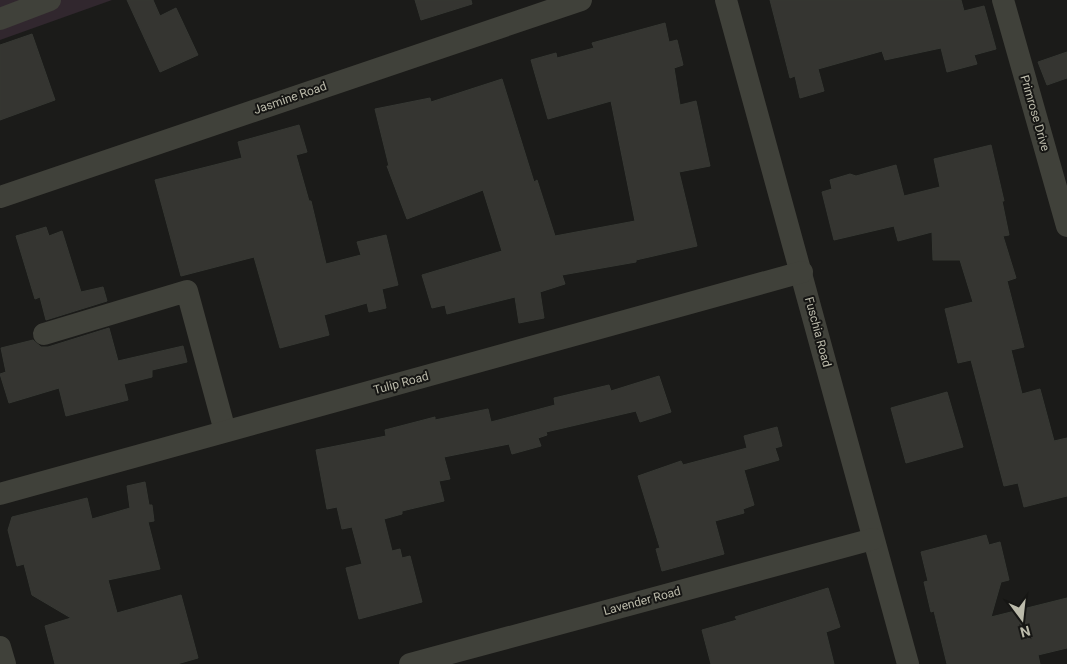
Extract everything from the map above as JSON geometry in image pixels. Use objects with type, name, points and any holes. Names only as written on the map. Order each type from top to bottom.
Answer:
[{"type":"street","points":[[0,19],[50,0]]},
{"type":"street","name":"Jasmine Road","points":[[0,197],[581,0]]},
{"type":"street","name":"Fuschia Road","points":[[726,0],[908,664]]},
{"type":"street","name":"Primrose Drive","points":[[1003,0],[1067,226]]},
{"type":"street","name":"Tulip Road","points":[[0,494],[802,272]]},
{"type":"street","points":[[44,334],[187,291],[225,432]]},
{"type":"street","name":"Lavender Road","points":[[410,664],[873,539]]},
{"type":"street","points":[[0,647],[5,664]]},
{"type":"shaded area","points":[[0,0],[112,0],[0,40]]},
{"type":"building","points":[[127,0],[153,0],[160,16],[176,8],[198,55],[160,72]]},
{"type":"building","points":[[415,0],[471,0],[472,4],[421,20]]},
{"type":"building","points":[[770,0],[961,0],[964,11],[984,6],[996,49],[974,55],[977,64],[947,72],[941,48],[885,60],[882,51],[818,69],[824,91],[800,98],[795,76],[790,78]]},
{"type":"building","points":[[665,23],[669,42],[677,40],[683,65],[674,68],[680,105],[696,101],[710,166],[679,172],[697,246],[636,260],[636,262],[562,275],[565,284],[540,292],[544,318],[519,323],[515,297],[447,314],[445,305],[432,308],[422,275],[502,251],[483,190],[407,219],[387,166],[389,166],[375,109],[430,98],[431,102],[502,79],[534,182],[537,180],[555,236],[635,221],[611,101],[548,119],[531,60],[556,53],[557,58],[594,48],[592,43]]},
{"type":"building","points":[[32,34],[55,100],[0,120],[0,45]]},
{"type":"building","points":[[1067,52],[1067,78],[1047,85],[1038,62]]},
{"type":"building","points":[[299,125],[307,152],[296,155],[309,201],[311,201],[326,264],[361,255],[357,242],[386,235],[398,285],[382,289],[386,308],[369,312],[367,303],[324,315],[329,335],[280,348],[254,257],[181,276],[155,180],[242,158],[238,142]]},
{"type":"building","points":[[991,145],[1004,201],[1002,201],[1009,235],[1003,236],[1016,278],[1007,281],[1024,347],[1011,350],[1022,394],[1040,389],[1054,441],[1067,438],[1067,496],[1024,507],[1018,483],[1004,486],[971,360],[958,363],[945,309],[973,302],[960,260],[933,260],[932,232],[898,241],[894,226],[834,240],[822,192],[832,189],[830,180],[850,174],[856,176],[896,165],[904,196],[940,187],[934,159]]},
{"type":"building","points":[[46,227],[49,236],[62,231],[81,292],[103,287],[107,301],[46,320],[40,297],[35,299],[16,236]]},
{"type":"building","points":[[109,328],[118,361],[183,346],[187,362],[152,370],[152,377],[124,384],[128,400],[66,416],[59,388],[9,403],[0,374],[6,372],[1,348],[33,340],[41,347],[48,347]]},
{"type":"building","points":[[659,376],[671,412],[640,422],[636,411],[546,432],[547,435],[538,438],[541,446],[512,454],[509,444],[444,457],[450,479],[439,481],[444,501],[402,511],[402,514],[384,519],[392,551],[400,549],[402,558],[410,556],[422,602],[359,619],[346,568],[362,564],[352,527],[342,529],[337,507],[327,509],[316,450],[386,436],[385,430],[435,417],[435,420],[488,409],[491,422],[555,405],[554,398],[609,385],[611,391]]},
{"type":"building","points":[[947,392],[963,447],[906,463],[891,408]]},
{"type":"building","points":[[777,427],[782,446],[775,448],[779,460],[744,470],[754,505],[743,509],[744,513],[715,521],[724,554],[662,571],[656,549],[660,548],[638,476],[681,461],[683,465],[747,448],[744,436]]},
{"type":"building","points":[[145,482],[149,505],[152,505],[154,521],[148,522],[160,569],[108,580],[117,613],[181,595],[198,658],[177,664],[55,664],[45,626],[71,618],[32,595],[24,564],[17,566],[8,530],[12,517],[87,498],[92,519],[130,508],[127,486]]},
{"type":"building","points":[[986,535],[989,545],[1000,542],[1009,580],[1001,582],[991,617],[1067,598],[1067,648],[1038,655],[1040,664],[947,664],[934,611],[931,612],[924,582],[928,581],[921,552]]},
{"type":"building","points":[[828,588],[840,627],[826,632],[834,664],[711,664],[702,630],[737,620],[735,617]]}]
